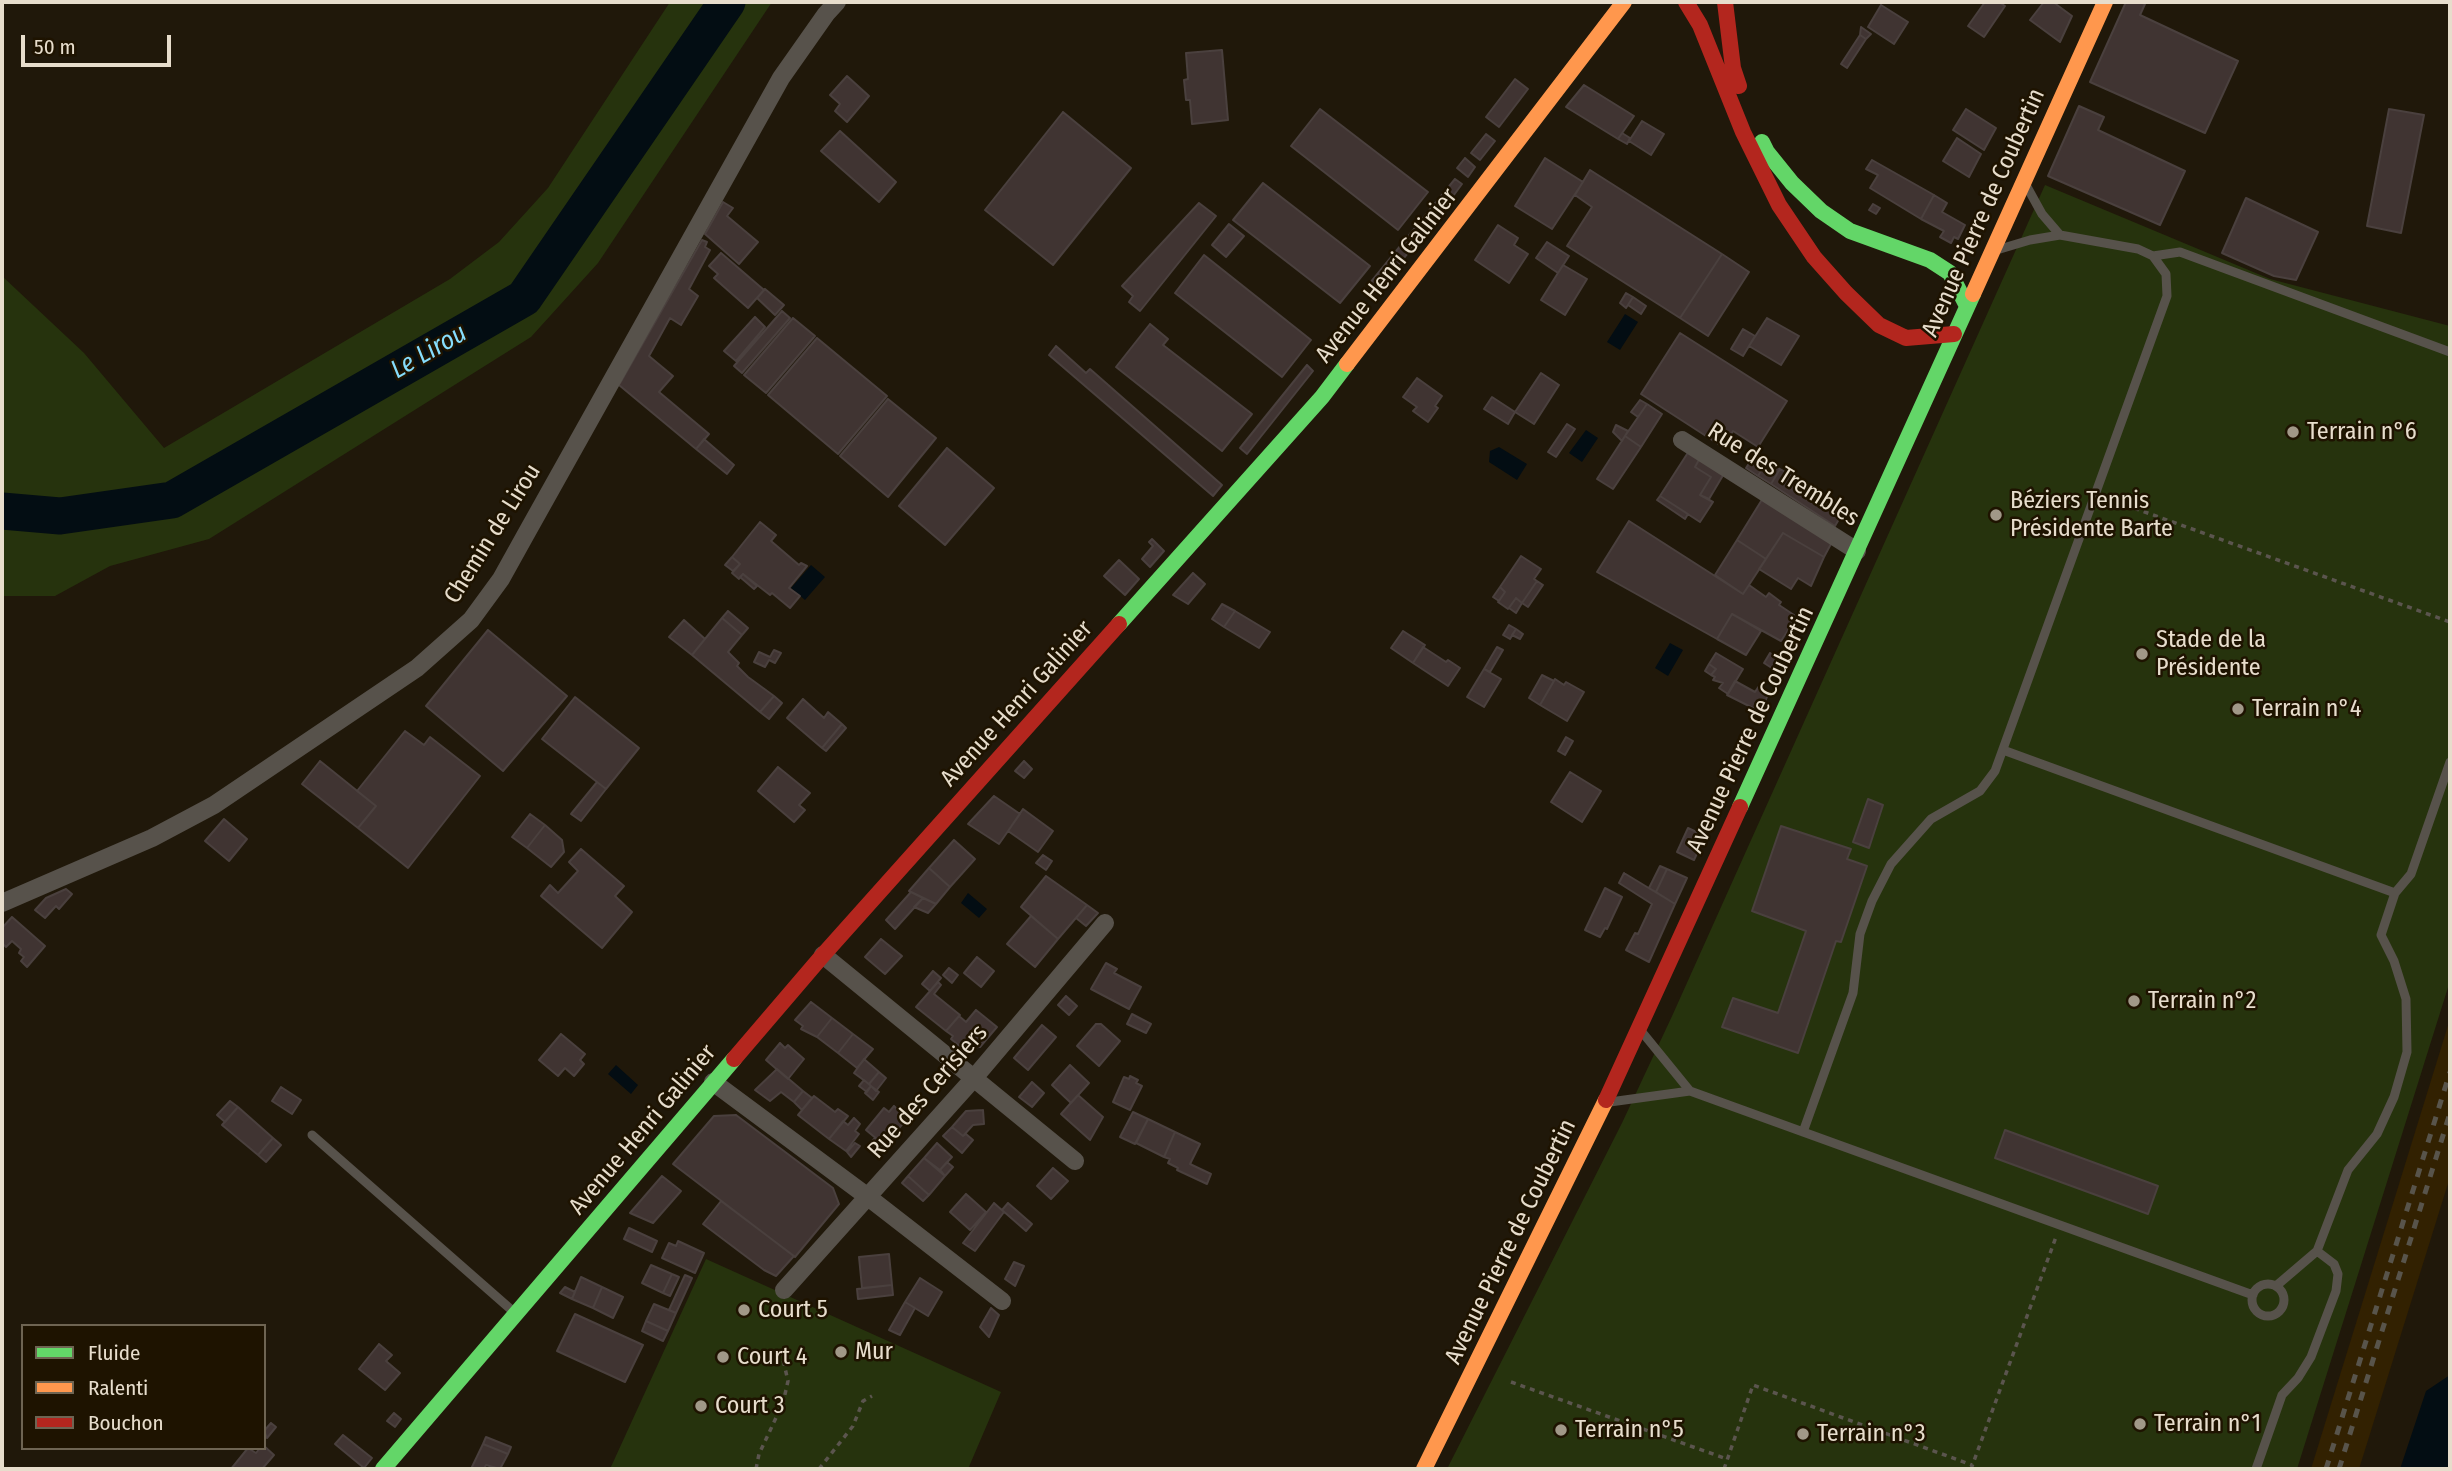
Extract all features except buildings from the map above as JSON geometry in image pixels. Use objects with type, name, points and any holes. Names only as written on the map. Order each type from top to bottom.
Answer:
[{"type":"main road","name":"Avenue Henri Galinier","points":[[383,1469],[823,955],[1322,397],[1623,2]]},
{"type":"main road","points":[[1686,2],[1700,25],[1743,132],[1779,205],[1814,257],[1879,325],[1906,338],[1954,334]]},
{"type":"main road","points":[[1725,2],[1733,68],[1746,109],[1767,152],[1792,183],[1821,211],[1850,231],[1930,260],[1950,273],[1967,306]]},
{"type":"main road","name":"Avenue Pierre de Coubertin","points":[[1424,1469],[1605,1103],[2105,2]]},
{"type":"main road","name":"Avenue Henri Galinier","points":[[404,1469],[405,1457],[425,1420]]},
{"type":"street","name":"Chemin de Lirou","points":[[2,903],[152,838],[214,805],[417,668],[471,620],[520,545],[781,78],[837,2]]},
{"type":"street","name":"Rue des Trembles","points":[[1682,440],[1857,551]]},
{"type":"street","name":"Rue des Cerisiers","points":[[784,1290],[974,1077],[1105,923]]},
{"type":"street","points":[[823,955],[1075,1161]]},
{"type":"street","points":[[713,1082],[1002,1301]]},
{"type":"lane","points":[[2024,181],[2042,214],[2060,235]]},
{"type":"lane","points":[[1803,1132],[1853,993],[1860,934],[1872,901],[1891,864],[1931,819],[1980,791],[1995,771],[2167,296],[2166,274],[2153,256],[2138,249],[2060,235],[1992,251]]},
{"type":"lane","points":[[2153,256],[2180,251],[2450,352]]},
{"type":"lane","points":[[2003,750],[2395,893]]},
{"type":"lane","points":[[2276,1286],[2284,1297],[2284,1304],[2274,1315],[2260,1314],[2255,1309],[2253,1295],[2256,1289],[2262,1285],[2276,1286],[2318,1251],[2348,1170],[2377,1134],[2394,1097],[2407,1052],[2406,999],[2394,961],[2381,934],[2395,893],[2411,874],[2450,762]]},
{"type":"lane","points":[[1639,1028],[1690,1091]]},
{"type":"lane","points":[[1605,1103],[1690,1091],[2253,1295]]},
{"type":"lane","points":[[312,1135],[516,1314]]},
{"type":"lane","points":[[2256,1469],[2282,1395],[2311,1357],[2336,1290],[2338,1274],[2334,1264],[2318,1251]]},
{"type":"path","points":[[2095,494],[2450,622]]},
{"type":"path","points":[[1724,1469],[1754,1385],[1971,1467],[2060,1226]]},
{"type":"path","points":[[756,1469],[759,1454],[783,1403],[789,1381],[782,1355]]},
{"type":"path","points":[[1511,1382],[1727,1459]]},
{"type":"path","points":[[819,1469],[853,1426],[863,1401],[872,1396]]},
{"type":"shaded area","points":[[1625,314],[1638,322],[1620,350],[1607,342]]},
{"type":"shaded area","points":[[1586,430],[1598,438],[1582,462],[1569,453]]},
{"type":"shaded area","points":[[1499,447],[1527,464],[1517,480],[1489,462],[1490,451]]},
{"type":"shaded area","points":[[811,565],[825,577],[805,600],[791,588]]},
{"type":"shaded area","points":[[1670,643],[1683,650],[1668,676],[1655,668]]},
{"type":"shaded area","points":[[968,893],[987,909],[979,918],[961,903]]},
{"type":"shaded area","points":[[2450,1019],[2450,1177],[2359,1469],[2311,1469]]},
{"type":"shaded area","points":[[616,1065],[638,1085],[631,1094],[608,1074]]},
{"type":"shaded area","points":[[2450,1375],[2450,1469],[2400,1469],[2426,1391]]},
{"type":"green space","points":[[670,2],[772,2],[598,263],[531,337],[209,539],[110,566],[55,596],[2,596],[2,276],[84,353],[164,448],[450,279],[499,242],[548,188]]},
{"type":"green space","name":"Stade de la Présidente","points":[[2045,185],[2270,279],[2450,326],[2450,981],[2297,1469],[1447,1469],[1622,1123],[1673,1014]]},
{"type":"green space","points":[[706,1259],[1001,1392],[968,1469],[610,1469]]},
{"type":"waterway","name":"Le Lirou","points":[[2,511],[60,516],[172,500],[524,298],[727,2]]},
{"type":"railway","points":[[2326,1469],[2450,1072]]},
{"type":"railway","points":[[2339,1469],[2450,1113]]},
{"type":"traffic: fast","points":[[1762,142],[1792,183],[1821,211],[1850,231],[1930,260],[1950,273],[1967,306]]},
{"type":"traffic: fast","points":[[1740,807],[1973,294]]},
{"type":"traffic: fast","points":[[1119,624],[1322,397],[1347,364]]},
{"type":"traffic: fast","points":[[383,1469],[734,1059]]},
{"type":"traffic: slow","points":[[1347,364],[1624,2]]},
{"type":"traffic: slow","points":[[1973,294],[2105,2]]},
{"type":"traffic: slow","points":[[1424,1469],[1606,1100]]},
{"type":"traffic: jam","points":[[1686,2],[1700,25],[1743,132],[1779,205],[1814,257],[1879,325],[1906,338],[1954,334]]},
{"type":"traffic: jam","points":[[1725,2],[1733,68],[1739,86]]},
{"type":"traffic: jam","points":[[734,1059],[823,955],[1119,624]]},
{"type":"traffic: jam","points":[[1606,1100],[1740,807]]},
{"type":"place","name":"Terrain n°6","points":[[2293,432]]},
{"type":"place","name":"Béziers Tennis Présidente Barte","points":[[1996,515]]},
{"type":"place","name":"Stade de la Présidente","points":[[2142,654]]},
{"type":"place","name":"Terrain n°4","points":[[2238,709]]},
{"type":"place","name":"Terrain n°2","points":[[2134,1001]]},
{"type":"place","name":"Court 5","points":[[744,1310]]},
{"type":"place","name":"Mur","points":[[841,1352]]},
{"type":"place","name":"Court 4","points":[[723,1357]]},
{"type":"place","name":"Court 3","points":[[701,1406]]},
{"type":"place","name":"Terrain n°1","points":[[2140,1424]]},
{"type":"place","name":"Terrain n°5","points":[[1561,1430]]},
{"type":"place","name":"Terrain n°3","points":[[1803,1434]]}]
